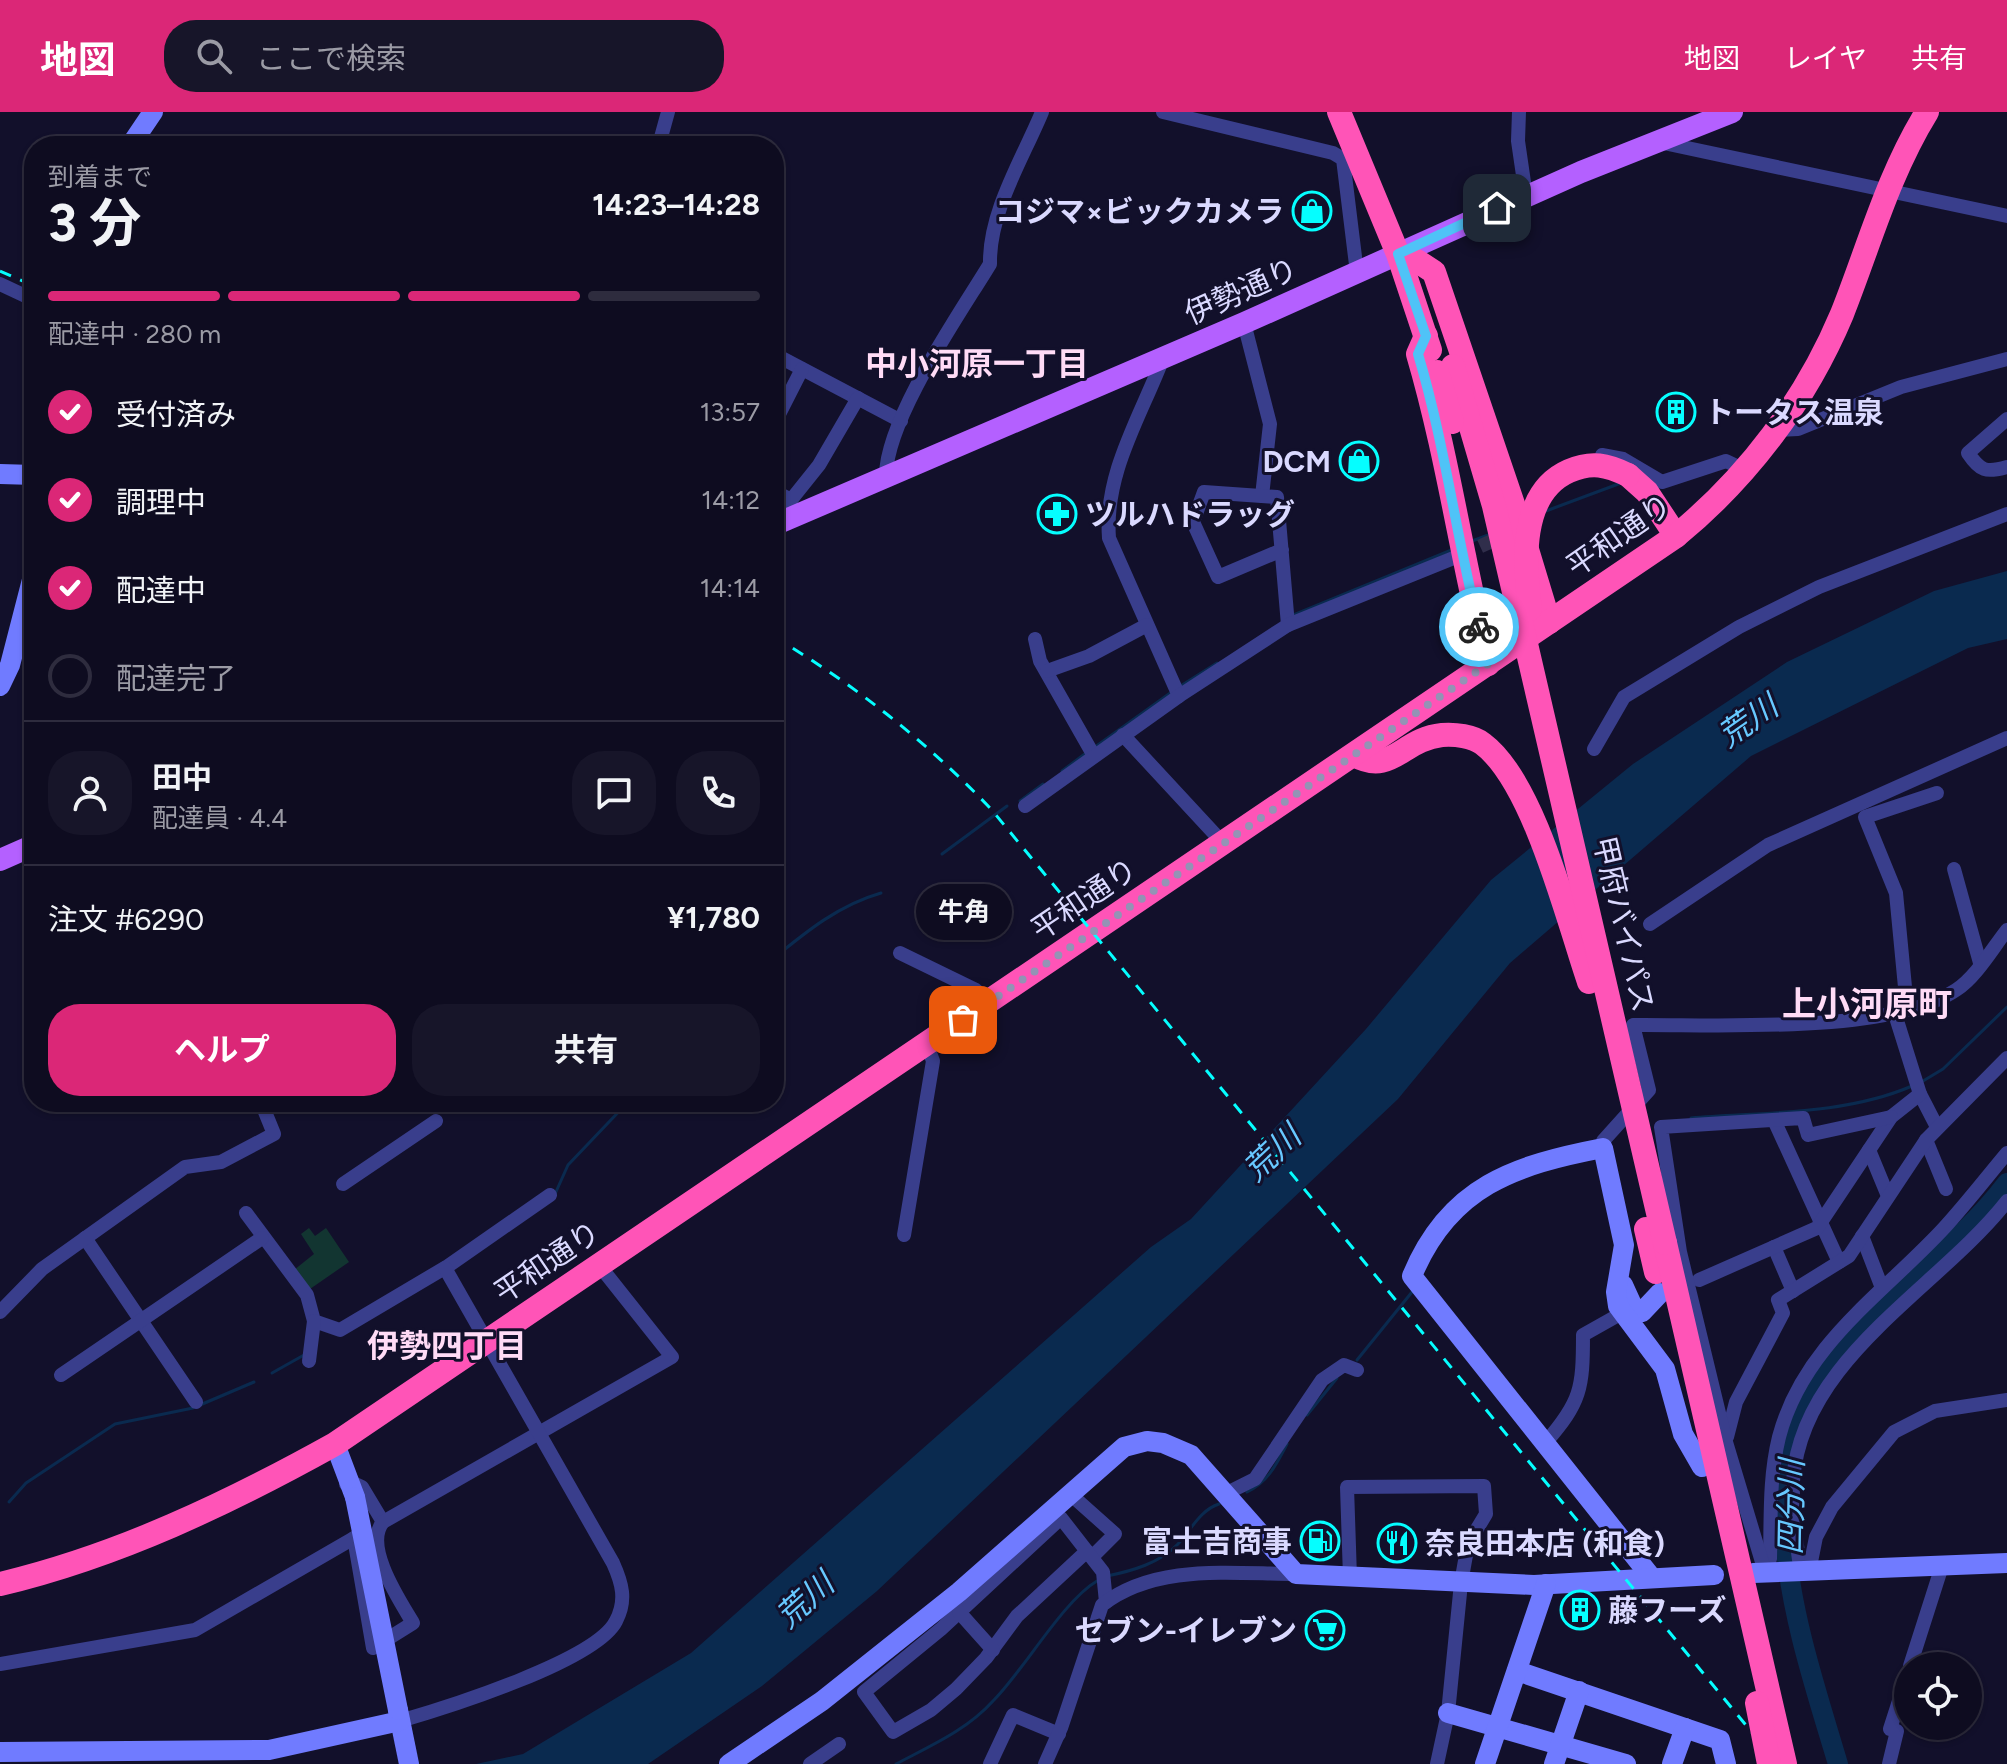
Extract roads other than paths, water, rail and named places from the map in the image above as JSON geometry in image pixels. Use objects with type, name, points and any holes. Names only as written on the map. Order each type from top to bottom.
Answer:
[{"type":"highway","name":"甲府バイパス","points":[[1339,112],[1409,255],[1426,336],[1445,369],[1589,982],[1655,1236],[1660,1293],[1702,1467],[1764,1700],[1785,1764]]},
{"type":"highway","name":"甲府バイパス","points":[[1355,112],[1409,255],[1445,369],[1494,506],[1557,771],[1655,1236],[1764,1700],[1769,1764]]},
{"type":"highway","name":"平和通り","points":[[0,1584],[146,1537],[225,1503],[335,1444],[1676,536],[1711,507],[1777,430],[1826,348],[1887,190],[1927,112]]},
{"type":"highway","points":[[1409,255],[1434,272],[1515,510],[1549,622]]},
{"type":"highway","points":[[1426,336],[1418,354],[1449,474],[1461,555],[1488,664]]},
{"type":"highway","points":[[1557,771],[1561,756],[1541,672],[1528,592],[1532,516],[1544,488],[1568,471],[1589,464],[1609,466],[1628,475],[1647,492],[1676,536]]},
{"type":"highway","points":[[1354,755],[1373,764],[1381,763],[1429,737],[1464,736],[1482,743],[1500,760],[1517,786],[1542,843],[1589,982]]},
{"type":"main road","name":"伊勢通り","points":[[784,520],[1357,273],[1409,255],[1526,196],[1726,113]]},
{"type":"main road","points":[[0,860],[24,849]]},
{"type":"street","points":[[137,136],[153,112]]},
{"type":"street","points":[[661,136],[668,112]]},
{"type":"street","points":[[886,475],[887,458],[901,421],[990,264],[990,242],[998,212],[1042,112]]},
{"type":"street","points":[[1163,112],[1333,153],[1343,159],[1357,273]]},
{"type":"street","points":[[1519,112],[1519,153],[1526,196]]},
{"type":"street","points":[[1655,141],[2007,216]]},
{"type":"street","points":[[0,284],[24,295]]},
{"type":"street","points":[[1244,323],[1270,424],[1262,496]]},
{"type":"street","points":[[1163,358],[1136,416],[1107,511],[1109,538],[1179,696]]},
{"type":"street","points":[[784,360],[901,421]]},
{"type":"street","points":[[1777,430],[1798,429],[1901,387],[2005,360],[2007,375]]},
{"type":"street","points":[[784,404],[802,369]]},
{"type":"street","points":[[784,512],[819,465],[858,398]]},
{"type":"street","points":[[2007,419],[1968,453],[1978,468],[1988,473],[2007,467]]},
{"type":"street","points":[[1515,510],[1556,466],[1588,455],[1623,459],[1662,482],[1726,461],[1745,470]]},
{"type":"street","points":[[0,474],[24,475]]},
{"type":"street","points":[[1282,550],[1218,577],[1193,522],[1204,492],[1277,497],[1282,550],[1288,625]]},
{"type":"street","points":[[784,496],[791,500]]},
{"type":"street","points":[[1594,749],[1624,697],[1739,627],[1819,587],[2007,514]]},
{"type":"street","points":[[1025,806],[1179,696],[1288,625],[1461,555]]},
{"type":"street","points":[[0,686],[10,665],[24,611]]},
{"type":"street","points":[[1047,671],[1089,656],[1147,625]]},
{"type":"street","points":[[1035,639],[1047,671],[1094,756]]},
{"type":"street","points":[[1123,735],[1223,843]]},
{"type":"street","points":[[1650,924],[1768,845],[2007,738]]},
{"type":"street","points":[[1937,793],[1865,817],[1896,893],[1901,1010],[1920,1093],[1937,1127]]},
{"type":"street","points":[[1954,869],[1980,963]]},
{"type":"street","points":[[1702,1467],[1683,1434],[1665,1369],[1618,1306],[1618,1279],[1624,1245],[1622,1221],[1603,1141],[1649,1090],[1633,1025],[1847,1022],[1939,1001],[1960,988],[2007,930]]},
{"type":"street","points":[[900,953],[976,990],[980,1008]]},
{"type":"street","points":[[904,1235],[933,1061],[927,1045]]},
{"type":"street","points":[[1726,1442],[1736,1402],[1783,1313],[1778,1300],[1849,1256],[1926,1140],[2007,1058]]},
{"type":"street","points":[[1699,1280],[1821,1223],[1891,1117],[1920,1093]]},
{"type":"street","points":[[0,1312],[42,1269],[185,1167],[221,1162],[274,1134],[265,1112]]},
{"type":"street","points":[[1765,1570],[1726,1442],[1680,1252],[1661,1127],[1803,1118],[1808,1135],[1891,1117]]},
{"type":"street","points":[[1774,1120],[1839,1262]]},
{"type":"street","points":[[343,1184],[436,1121]]},
{"type":"street","points":[[1926,1140],[1946,1189]]},
{"type":"street","points":[[1603,1148],[1527,1164],[1477,1190],[1441,1225],[1421,1255],[1412,1276],[1652,1578]]},
{"type":"street","points":[[1869,1150],[1888,1196]]},
{"type":"street","points":[[1765,1570],[1770,1559],[1771,1475],[1780,1434],[1795,1395],[1815,1361],[1844,1324],[1944,1229],[2007,1153]]},
{"type":"street","points":[[314,1321],[340,1330],[445,1268],[550,1195]]},
{"type":"street","points":[[1805,1572],[1794,1527],[1793,1478],[1802,1439],[1821,1397],[1853,1352],[1970,1245],[2007,1201]]},
{"type":"street","points":[[246,1213],[307,1295],[314,1321],[309,1361]]},
{"type":"street","points":[[1862,1236],[1882,1288]]},
{"type":"street","points":[[85,1238],[196,1402]]},
{"type":"street","points":[[61,1375],[262,1238]]},
{"type":"street","points":[[1774,1247],[1793,1291]]},
{"type":"street","points":[[383,1522],[362,1487],[343,1487],[373,1648],[413,1623],[384,1573],[378,1538],[383,1522],[672,1357],[599,1265]]},
{"type":"street","points":[[0,1752],[269,1750],[400,1720],[474,1697],[543,1669],[598,1640],[616,1622],[624,1591],[619,1577],[445,1268]]},
{"type":"street","points":[[1618,1279],[1633,1307],[1642,1312],[1660,1293]]},
{"type":"street","points":[[1546,1442],[1571,1414],[1577,1400],[1583,1371],[1583,1335],[1615,1317]]},
{"type":"street","points":[[1225,1494],[1255,1479],[1322,1380],[1344,1365],[1357,1370]]},
{"type":"street","points":[[1805,1572],[1816,1537],[1832,1507],[1894,1432],[1935,1411],[2007,1400]]},
{"type":"street","points":[[729,1764],[822,1701],[959,1592],[1124,1447],[1147,1441],[1177,1447],[1191,1455],[1296,1574]]},
{"type":"street","points":[[335,1444],[352,1489],[409,1764]]},
{"type":"street","points":[[1350,1577],[1347,1487],[1484,1486],[1486,1514],[1468,1544],[1448,1713],[1437,1764]]},
{"type":"street","points":[[1045,1764],[1059,1734],[1088,1644],[1106,1602],[1104,1579],[1089,1554],[1061,1518],[959,1612],[864,1692],[893,1732],[931,1710],[993,1650],[1017,1616],[1089,1554],[1115,1534],[1069,1493]]},
{"type":"street","points":[[0,1664],[184,1634],[354,1538]]},
{"type":"street","points":[[1765,1570],[1805,1572],[2007,1563]]},
{"type":"street","points":[[1914,1652],[1942,1566]]},
{"type":"street","points":[[1106,1602],[1177,1574],[1296,1574],[1546,1584],[1714,1575]]},
{"type":"street","points":[[1485,1764],[1546,1584]]},
{"type":"street","points":[[959,1612],[993,1650]]},
{"type":"street","points":[[1517,1671],[1720,1740],[1726,1764]]},
{"type":"street","points":[[1554,1764],[1579,1691]]},
{"type":"street","points":[[1448,1713],[1626,1764]]},
{"type":"street","points":[[990,1764],[1013,1715],[1059,1734]]},
{"type":"street","points":[[1672,1764],[1685,1728]]},
{"type":"street","points":[[1889,1764],[1895,1740]]},
{"type":"street","points":[[810,1764],[839,1744]]},
{"type":"water","name":"荒川","points":[[2007,571],[2007,639],[1968,648],[1751,756],[1510,963],[1398,1099],[877,1591],[762,1686],[648,1764],[476,1764],[523,1754],[691,1653],[1151,1247],[1191,1219],[1366,1029],[1491,880],[1633,764],[1787,662],[1934,591]]},
{"type":"waterway","points":[[1546,511],[1621,483]]},
{"type":"waterway","points":[[1472,541],[1491,534]]},
{"type":"waterway","points":[[1291,616],[1454,549]]},
{"type":"waterway","points":[[1179,687],[1217,663]]},
{"type":"waterway","points":[[1095,747],[1173,691]]},
{"type":"waterway","points":[[1062,771],[1086,753]]},
{"type":"waterway","points":[[1020,801],[1043,784]]},
{"type":"waterway","points":[[942,854],[1007,806]]},
{"type":"waterway","points":[[784,950],[837,912],[881,893]]},
{"type":"waterway","points":[[1923,1081],[1943,1069],[2007,1007]]},
{"type":"waterway","points":[[1691,1118],[1832,1107],[1912,1086]]},
{"type":"waterway","points":[[555,1194],[568,1165],[618,1112]]},
{"type":"waterway","name":"四分川","points":[[1838,1764],[1795,1610],[1787,1556],[1784,1503],[1790,1451],[1806,1402],[1835,1356],[1876,1312],[1967,1229],[2007,1183]]},
{"type":"waterway","points":[[1357,1360],[1412,1292]]},
{"type":"waterway","points":[[272,1373],[304,1355]]},
{"type":"waterway","points":[[1307,1415],[1337,1378]]},
{"type":"waterway","points":[[200,1405],[254,1382]]},
{"type":"waterway","points":[[9,1502],[26,1483],[115,1424],[193,1408]]},
{"type":"waterway","points":[[1247,1492],[1266,1478],[1287,1444]]},
{"type":"waterway","points":[[1107,1576],[1136,1569],[1171,1551],[1201,1516],[1219,1504]]},
{"type":"waterway","points":[[896,1764],[948,1737],[983,1711],[1071,1604],[1097,1581]]},
{"type":"tunnel","points":[[1461,555],[1505,535]]},
{"type":"railway","points":[[0,271],[24,282]]},
{"type":"railway","points":[[784,643],[861,694],[942,761],[991,809],[1778,1764]]},
{"type":"place","name":"コジマ×ビックカメラ","points":[[1312,211]]},
{"type":"place","name":"トータス温泉","points":[[1676,412]]},
{"type":"place","name":"DCM","points":[[1359,461]]},
{"type":"place","name":"ツルハドラッグ","points":[[1057,514]]},
{"type":"place","name":"牛角","points":[[963,1020]]},
{"type":"place","name":"富士吉商事","points":[[1320,1541]]},
{"type":"place","name":"奈良田本店 (和食)","points":[[1397,1543]]},
{"type":"place","name":"藤フーズ","points":[[1580,1610]]},
{"type":"place","name":"セブン-イレブン","points":[[1325,1630]]},
{"type":"district","name":"中小河原一丁目","points":[[977,364]]},
{"type":"district","name":"上小河原町","points":[[1867,1004]]},
{"type":"district","name":"伊勢四丁目","points":[[447,1346]]}]
